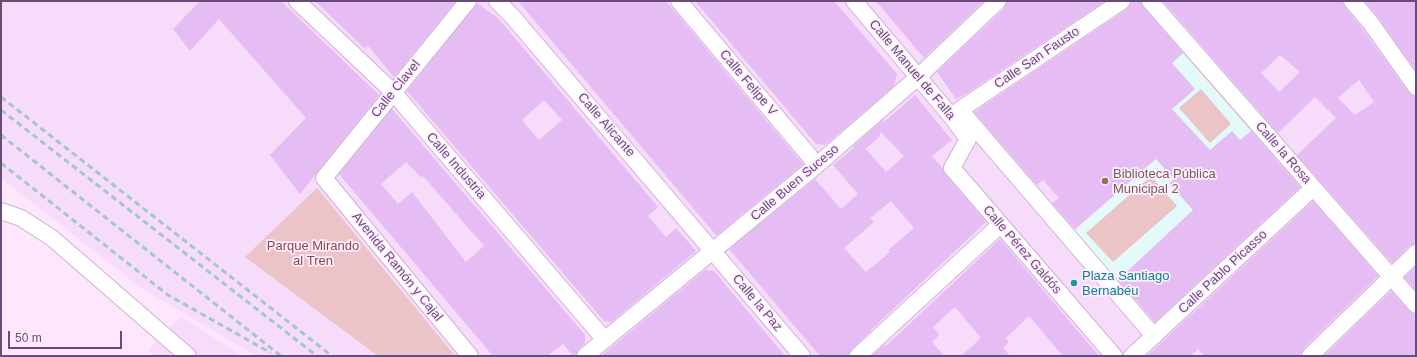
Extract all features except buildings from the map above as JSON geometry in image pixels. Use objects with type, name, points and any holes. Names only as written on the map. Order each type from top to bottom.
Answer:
[{"type":"street","name":"Calle Industria","points":[[297,1],[393,92],[605,340]]},
{"type":"street","name":"Calle Clavel","points":[[324,178],[468,1]]},
{"type":"street","name":"Calle Alicante","points":[[497,1],[512,16],[713,251]]},
{"type":"street","name":"Calle Felipe V","points":[[679,1],[817,165]]},
{"type":"street","name":"Calle Manuel de Falla","points":[[854,1],[918,77],[956,113],[968,139]]},
{"type":"street","name":"Calle Buen Suceso","points":[[585,356],[817,165],[918,77],[998,1]]},
{"type":"street","name":"Calle San Fausto","points":[[956,113],[1122,1]]},
{"type":"street","name":"Calle la Rosa","points":[[1150,1],[1416,305]]},
{"type":"street","points":[[1352,1],[1370,22],[1416,87]]},
{"type":"street","points":[[956,113],[1154,336]]},
{"type":"street","name":"Calle Pérez Galdós","points":[[968,139],[952,168],[1114,356]]},
{"type":"street","name":"Avenida Ramón y Cajal","points":[[324,178],[470,356]]},
{"type":"street","name":"Calle Pablo Picasso","points":[[1132,356],[1313,188]]},
{"type":"street","points":[[1,211],[20,218],[52,238],[188,356]]},
{"type":"street","points":[[858,356],[1000,225]]},
{"type":"street","name":"Calle la Paz","points":[[713,251],[802,356]]},
{"type":"street","points":[[1310,356],[1416,253]]},
{"type":"shaded area","points":[[1,1],[1416,1],[1416,356],[256,356],[141,288],[1,178]]},
{"type":"shaded area","points":[[1183,53],[1263,145],[1116,282],[1073,232],[1143,170],[1168,67]]},
{"type":"shaded area","points":[[181,316],[242,356],[155,356],[149,350]]},
{"type":"green space","points":[[1201,89],[1231,124],[1210,143],[1179,108]]},
{"type":"green space","points":[[1151,176],[1177,206],[1113,262],[1086,233]]},
{"type":"green space","name":"Parque Mirando al Tren","points":[[317,188],[455,356],[378,356],[245,257]]},
{"type":"railway","points":[[1,97],[332,356]]},
{"type":"railway","points":[[1,110],[317,356]]},
{"type":"railway","points":[[1,135],[281,356]]},
{"type":"railway","points":[[1,163],[168,295],[271,353]]},
{"type":"place","name":"Biblioteca Pública Municipal 2","points":[[1105,181]]},
{"type":"place","name":"Plaza Santiago Bernabéu","points":[[1074,283]]}]
